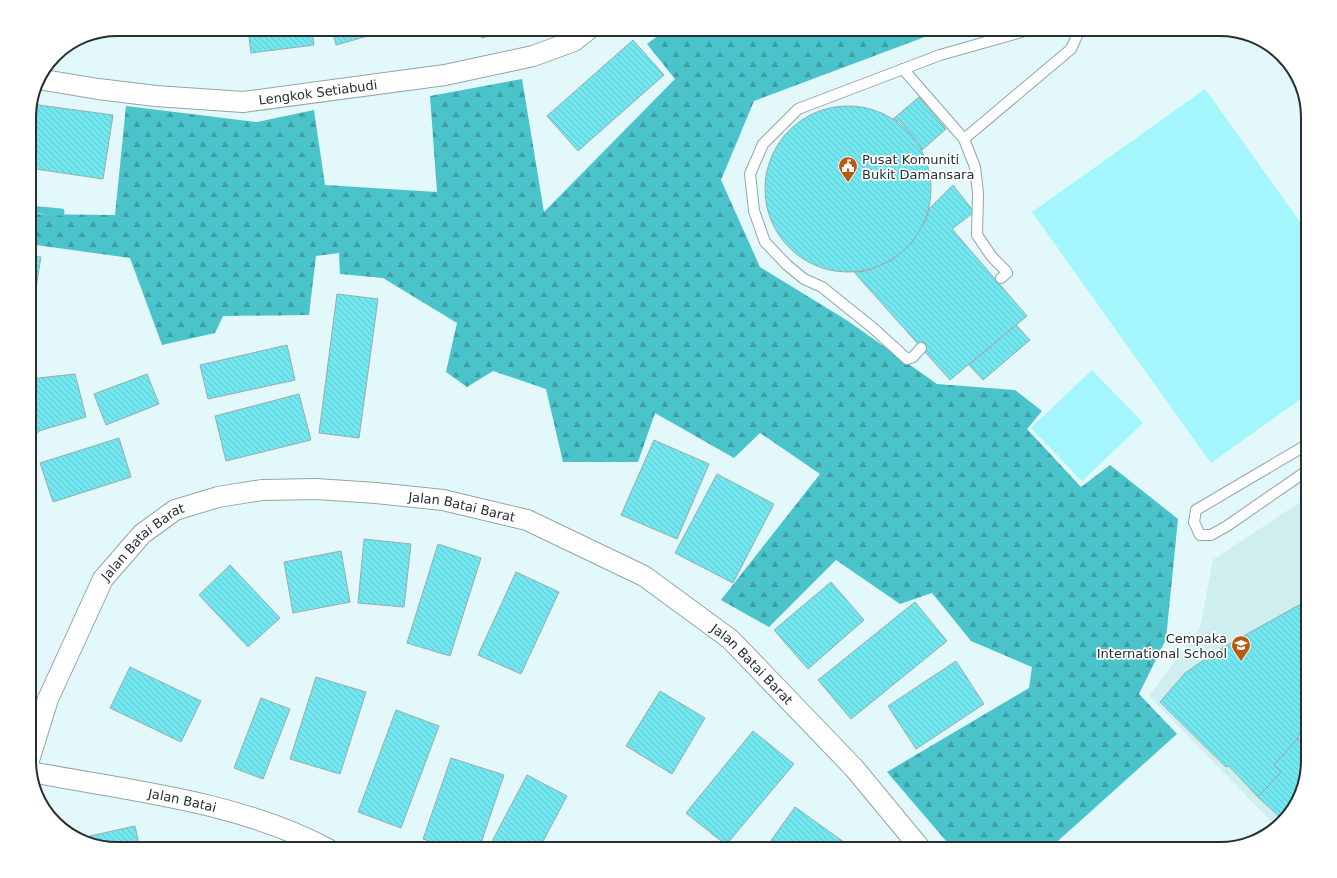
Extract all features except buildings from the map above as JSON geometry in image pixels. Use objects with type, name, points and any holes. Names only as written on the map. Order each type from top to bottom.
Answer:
[{"type":"street","name":"Lengkok Setiabudi","points":[[45,80],[98,90],[243,102],[445,75],[526,58],[574,41],[580,36]]},
{"type":"street","name":"Jalan Batai Barat","points":[[36,738],[48,699],[103,579],[142,534],[176,510],[218,497],[262,490],[316,489],[443,500],[526,520],[644,576],[730,639],[854,768],[915,842]]},
{"type":"street","name":"Jalan Batai","points":[[37,773],[228,810],[314,842]]},
{"type":"lane","points":[[921,348],[913,357],[906,359],[873,328],[822,287],[804,279],[787,266],[765,242],[754,211],[750,174],[762,144],[798,109],[940,55],[1007,36]]},
{"type":"lane","points":[[964,139],[1071,49],[1077,36]]},
{"type":"lane","points":[[903,69],[964,139],[976,167],[978,193],[977,235],[992,257],[1006,271],[1001,278]]},
{"type":"lane","points":[[1301,448],[1196,510],[1194,522],[1200,535],[1211,536],[1228,526],[1301,475]]},
{"type":"shaded area","points":[[1205,89],[1301,223],[1301,399],[1211,463],[1032,212]]},
{"type":"shaded area","points":[[1092,370],[1143,423],[1082,481],[1031,428]]},
{"type":"shaded area","name":"Cempaka International School","points":[[1301,502],[1301,767],[1297,787],[1293,797],[1281,815],[1273,823],[1149,696],[1200,628],[1213,560]]},
{"type":"green space","points":[[658,36],[927,36],[754,101],[721,180],[760,267],[848,321],[937,384],[1015,390],[1042,411],[1027,429],[1081,487],[1110,465],[1178,519],[1166,639],[1139,694],[1177,734],[1057,842],[947,842],[887,772],[1029,688],[1032,667],[971,641],[932,593],[900,604],[836,560],[769,627],[721,600],[820,474],[760,433],[734,458],[655,413],[638,462],[563,462],[546,389],[493,371],[467,387],[446,372],[457,323],[383,278],[340,274],[339,253],[316,256],[309,315],[223,316],[215,333],[162,345],[130,258],[36,245],[36,214],[115,215],[126,106],[257,122],[314,110],[325,185],[437,192],[430,96],[522,79],[544,212],[675,79],[647,44]]},
{"type":"waterway","points":[[36,210],[61,212]]},
{"type":"place","name":"Pusat Komuniti Bukit Damansara","points":[[848,183]]},
{"type":"place","name":"Cempaka International School","points":[[1241,662]]}]
